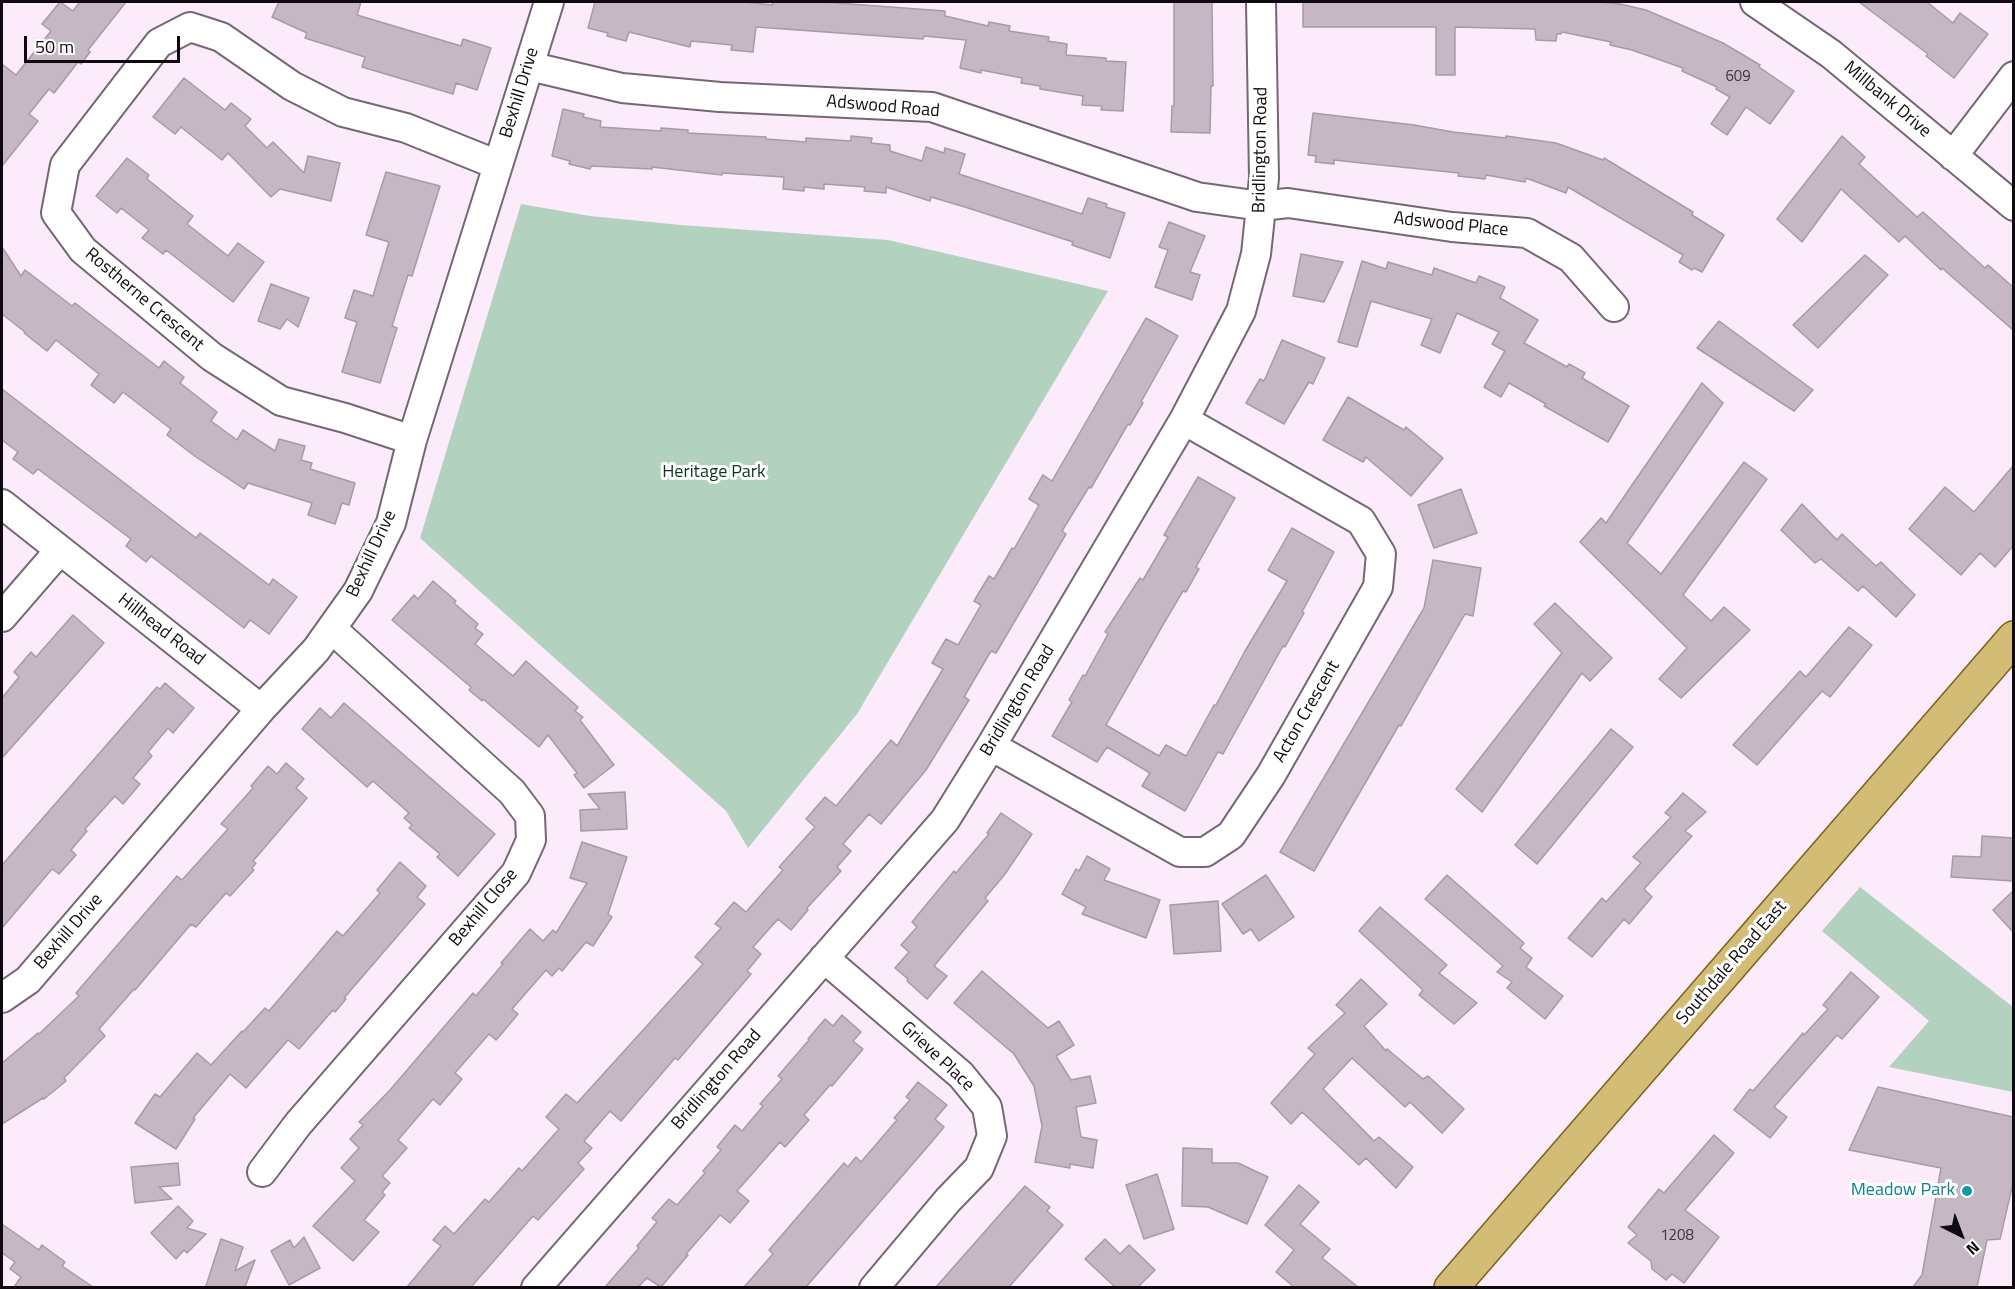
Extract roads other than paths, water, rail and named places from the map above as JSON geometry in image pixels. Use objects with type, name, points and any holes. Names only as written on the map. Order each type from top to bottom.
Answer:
[{"type":"main road","name":"Southdale Road East","points":[[1451,1287],[2013,638]]},
{"type":"street","name":"Bexhill Drive","points":[[2,998],[28,980],[261,709],[316,650],[358,591],[391,523],[412,440],[549,2]]},
{"type":"street","name":"Bridlington Road","points":[[536,1287],[945,820],[1184,420],[1241,311],[1256,254],[1264,178],[1261,2]]},
{"type":"street","name":"Millbank Drive","points":[[1755,2],[1831,54],[2013,206]]},
{"type":"street","name":"Rostherne Crescent","points":[[412,440],[345,418],[281,401],[212,357],[83,250],[56,213],[64,165],[159,44],[190,27],[221,37],[292,86],[343,112],[406,128],[498,165]]},
{"type":"street","name":"Adswood Road","points":[[529,66],[622,88],[720,97],[932,107],[1197,197],[1261,206]]},
{"type":"street","points":[[1953,156],[2013,76]]},
{"type":"street","name":"Adswood Place","points":[[1261,206],[1288,203],[1452,227],[1527,233],[1571,258],[1614,307]]},
{"type":"street","name":"Acton Crescent","points":[[991,746],[1180,852],[1205,852],[1231,835],[1271,775],[1378,587],[1381,554],[1361,521],[1184,420]]},
{"type":"street","name":"Hillhead Road","points":[[2,504],[261,709]]},
{"type":"street","points":[[2,617],[60,550]]},
{"type":"street","name":"Bexhill Close","points":[[262,1172],[298,1124],[516,873],[531,840],[530,816],[512,792],[332,629]]},
{"type":"street","name":"Grieve Place","points":[[824,958],[961,1075],[987,1107],[992,1136],[979,1168],[948,1200],[874,1287]]},
{"type":"place","name":"Meadow Park","points":[[1967,1191]]},
{"type":"park label","name":"Heritage Park","points":[[714,473]]}]
